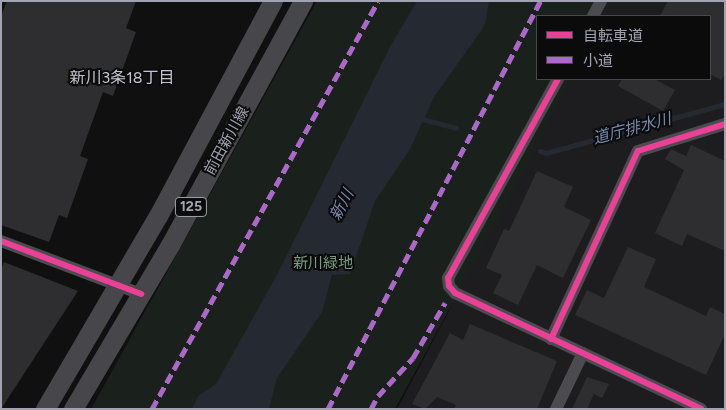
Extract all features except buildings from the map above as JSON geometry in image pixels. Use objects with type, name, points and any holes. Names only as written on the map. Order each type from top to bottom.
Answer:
[{"type":"main road","name":"前田新川線","points":[[45,409],[119,285],[273,1]]},
{"type":"main road","name":"前田新川線","points":[[73,409],[141,294],[303,1]]},
{"type":"street","points":[[594,15],[601,1]]},
{"type":"street","points":[[557,80],[448,278],[448,286],[455,293],[701,409]]},
{"type":"street","points":[[551,339],[638,151],[725,124]]},
{"type":"street","points":[[1,241],[141,294]]},
{"type":"street","points":[[556,409],[583,354]]},
{"type":"shaded area","points":[[580,1],[725,1],[725,409],[397,409],[449,311],[538,80],[711,80],[711,15],[573,15]]},
{"type":"green space","name":"新川緑地","points":[[317,1],[605,1],[598,15],[536,15],[536,80],[569,80],[530,161],[395,409],[91,409]]},
{"type":"water","name":"新川","points":[[417,1],[489,1],[485,25],[434,97],[410,149],[375,201],[350,274],[332,275],[322,312],[277,378],[269,409],[192,409],[198,396],[216,384],[278,273],[391,45]]},
{"type":"waterway","name":"道庁排水川","points":[[540,151],[546,153],[725,104]]},
{"type":"waterway","name":"道庁排水川","points":[[419,118],[456,128]]},
{"type":"marked path","points":[[152,409],[378,1]]},
{"type":"marked path","points":[[328,409],[540,1]]},
{"type":"marked path","points":[[371,409],[378,396],[413,358],[445,303]]},
{"type":"cycle path","points":[[557,80],[448,278],[449,286],[455,293],[701,409]]},
{"type":"cycle path","points":[[551,339],[638,151],[725,124]]},
{"type":"cycle path","points":[[1,241],[141,294]]},
{"type":"district","name":"新川3条18丁目","points":[[122,78]]}]
